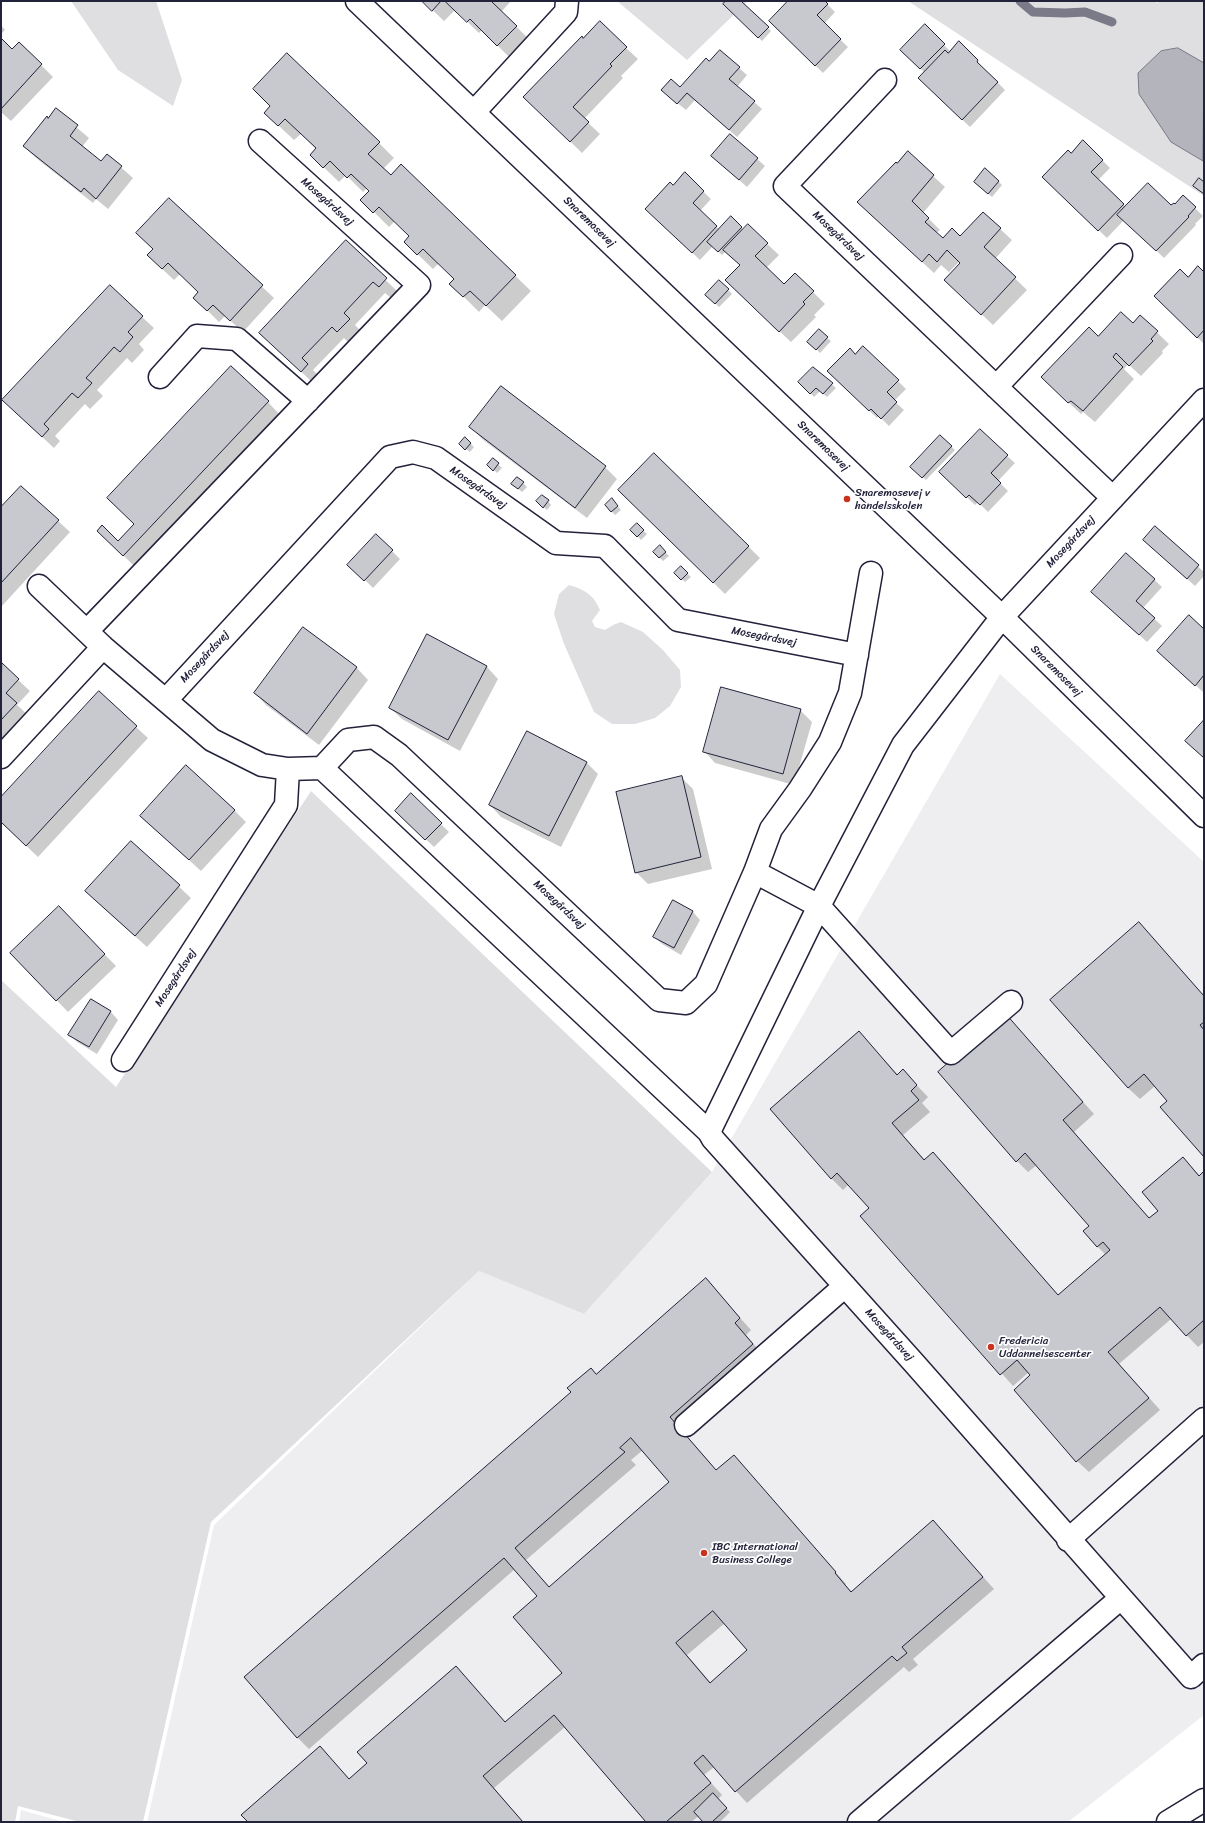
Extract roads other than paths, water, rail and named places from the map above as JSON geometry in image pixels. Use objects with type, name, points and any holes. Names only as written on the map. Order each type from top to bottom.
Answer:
[{"type":"street","name":"Snaremosevej","points":[[358,1],[1002,617],[1204,816]]},
{"type":"street","points":[[474,112],[566,12],[567,1]]},
{"type":"street","name":"Mosegårdsvej","points":[[885,80],[785,186],[1113,498]]},
{"type":"street","name":"Mosegårdsvej","points":[[87,631],[419,285],[260,141]]},
{"type":"street","points":[[996,387],[1121,255]]},
{"type":"street","points":[[160,376],[197,336],[237,339],[308,400]]},
{"type":"street","name":"Mosegårdsvej","points":[[709,1132],[819,906],[903,745],[1002,617],[1204,400]]},
{"type":"street","name":"Mosegårdsvej","points":[[166,700],[390,457],[413,452],[436,458],[556,543],[604,546],[678,620],[857,655]]},
{"type":"street","name":"Mosegårdsvej","points":[[871,573],[850,693],[830,742],[800,789],[771,829],[755,872],[706,984],[686,1003],[659,1000],[399,755],[374,737],[348,740],[322,768],[709,1132],[713,1139],[846,1286],[1032,1496],[1068,1540],[1191,1677],[1204,1665]]},
{"type":"street","points":[[40,586],[103,647],[212,740],[262,765],[288,768],[322,768]]},
{"type":"street","points":[[1,757],[103,647]]},
{"type":"street","name":"Mosegårdsvej","points":[[123,1060],[286,805],[288,768]]},
{"type":"street","points":[[755,872],[819,906],[952,1053],[1011,1002]]},
{"type":"street","points":[[686,1425],[846,1286]]},
{"type":"street","points":[[1068,1540],[1204,1419]]},
{"type":"street","points":[[859,1822],[1121,1598]]},
{"type":"street","points":[[1168,1822],[1204,1800]]},
{"type":"waterway","points":[[1020,1],[1033,12],[1085,12],[1112,22]]},
{"type":"place","name":"Snaremosevej v handelsskolen","points":[[847,499]]},
{"type":"place","name":"Fredericia Uddannelsescenter","points":[[991,1347]]},
{"type":"place","name":"IBC International Business College","points":[[704,1553]]}]
